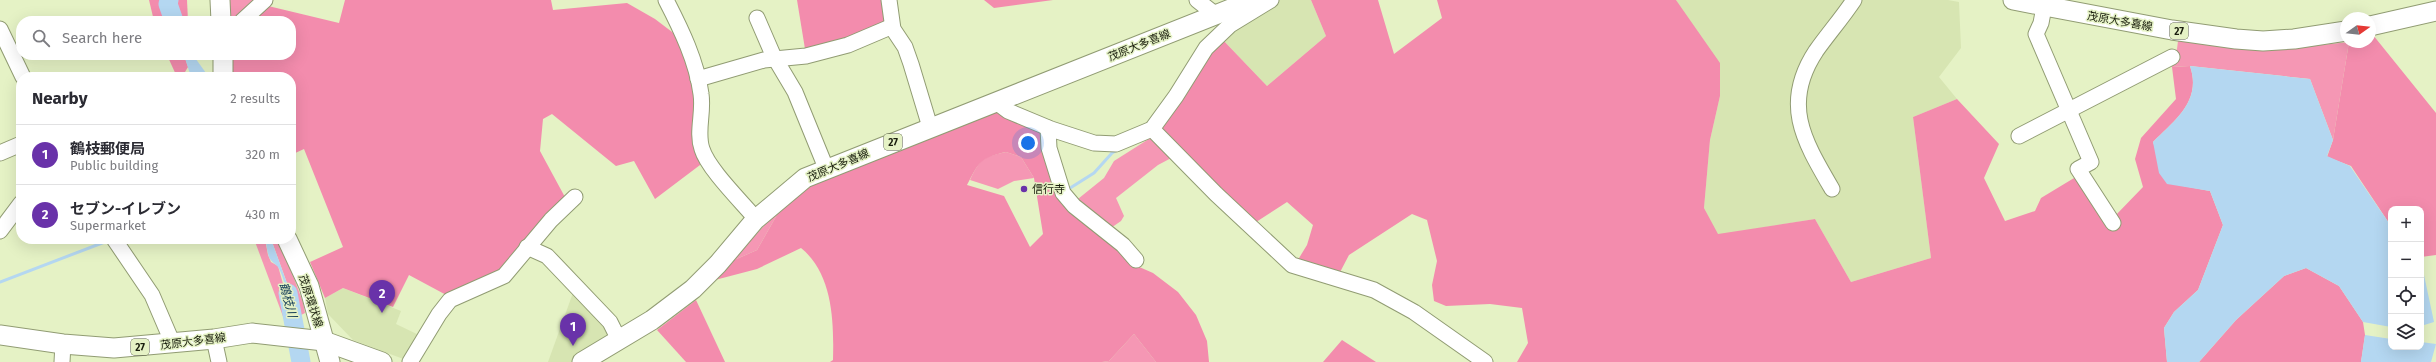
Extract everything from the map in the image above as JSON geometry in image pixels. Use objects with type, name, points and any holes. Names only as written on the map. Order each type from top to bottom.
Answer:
[{"type":"main road","points":[[220,0],[221,16]]},
{"type":"main road","name":"茂原大多喜線","points":[[582,362],[652,320],[693,289],[718,264],[756,219],[805,178],[826,168],[1253,0]]},
{"type":"main road","name":"茂原大多喜線","points":[[2019,1],[2044,7],[2172,30],[2236,39],[2263,41],[2294,39],[2340,32]]},
{"type":"main road","points":[[2376,25],[2436,11]]},
{"type":"main road","points":[[223,60],[223,72]]},
{"type":"main road","name":"茂原環状線","points":[[288,244],[309,286],[317,341],[330,362]]},
{"type":"main road","name":"茂原大多喜線","points":[[0,335],[62,353],[173,344],[252,333],[317,341],[382,362]]},
{"type":"street","points":[[247,16],[265,0]]},
{"type":"street","points":[[666,0],[680,28],[698,79],[701,95],[702,113],[700,133],[702,150],[710,164],[756,219]]},
{"type":"street","points":[[889,0],[893,29],[905,47],[930,127]]},
{"type":"street","points":[[1197,0],[1216,15]]},
{"type":"street","points":[[996,102],[1008,111],[1048,128],[1107,145],[1116,144],[1152,129],[1176,96],[1206,48],[1230,25],[1271,0]]},
{"type":"street","points":[[1832,189],[1806,136],[1798,114],[1798,96],[1804,70],[1816,51],[1854,0]]},
{"type":"street","points":[[2044,7],[2041,23],[2036,34],[2091,162],[2078,169],[2113,223]]},
{"type":"street","points":[[757,18],[776,59],[795,92],[826,168]]},
{"type":"street","points":[[698,79],[764,60],[806,56],[848,45],[888,28],[893,29]]},
{"type":"street","points":[[0,29],[21,72]]},
{"type":"street","points":[[2019,136],[2172,57]]},
{"type":"street","points":[[1048,128],[1049,148],[1063,193],[1074,206],[1123,245],[1136,260]]},
{"type":"street","points":[[1152,129],[1216,194],[1292,265],[1374,290],[1414,312],[1485,362]]},
{"type":"street","points":[[0,153],[16,146]]},
{"type":"street","points":[[410,362],[439,314],[450,300],[504,276],[527,247],[576,197]]},
{"type":"street","points":[[0,231],[16,210]]},
{"type":"street","points":[[117,244],[152,295],[173,344]]},
{"type":"street","points":[[527,247],[547,256],[610,322],[620,340]]},
{"type":"street","points":[[214,339],[219,362]]},
{"type":"shaded area","points":[[149,0],[187,0],[188,16],[153,16]]},
{"type":"shaded area","points":[[223,0],[262,0],[244,16],[224,16]]},
{"type":"shaded area","points":[[345,0],[551,0],[553,10],[627,3],[655,19],[680,38],[699,94],[704,162],[655,199],[634,161],[616,166],[552,114],[543,119],[540,151],[566,199],[502,273],[450,297],[409,275],[393,307],[343,288],[325,298],[310,262],[343,247],[304,149],[296,153],[296,72],[230,72],[229,60],[296,60],[296,16],[252,16],[264,5],[339,23]]},
{"type":"shaded area","points":[[797,0],[892,0],[895,26],[806,55]]},
{"type":"shaded area","points":[[984,0],[1053,0],[994,8]]},
{"type":"shaded area","points":[[1278,0],[1311,0],[1326,36],[1267,86],[1221,38]]},
{"type":"shaded area","points":[[1311,0],[1378,0],[1394,54],[1442,18],[1437,0],[1676,0],[1720,63],[1720,96],[1710,140],[1704,208],[1718,234],[1815,219],[1851,282],[1931,258],[1913,117],[1957,99],[1999,144],[1984,178],[2005,221],[2035,211],[2041,198],[2084,172],[2114,217],[2143,187],[2135,159],[2141,138],[2176,99],[2172,67],[2190,66],[2193,78],[2189,100],[2178,118],[2153,142],[2167,183],[2210,191],[2223,225],[2198,290],[2174,312],[2164,328],[2167,362],[1517,362],[1528,343],[1522,308],[1490,304],[1446,306],[1434,301],[1432,285],[1437,261],[1427,220],[1412,214],[1349,255],[1338,276],[1296,263],[1307,245],[1313,225],[1287,202],[1253,224],[1161,134],[1160,124],[1221,38],[1267,86],[1326,36]]},
{"type":"shaded area","points":[[1676,0],[1948,0],[1959,2],[1961,48],[1939,77],[1957,99],[1913,117],[1931,258],[1851,282],[1815,219],[1717,235],[1704,208],[1710,140],[1720,96]]},
{"type":"shaded area","points":[[2376,39],[2436,113],[2436,255],[2424,257],[2424,206],[2388,206],[2388,222],[2351,166],[2327,157],[2333,140],[2348,48],[2376,48]]},
{"type":"shaded area","points":[[2178,41],[2266,51],[2340,43],[2340,48],[2348,48],[2333,140],[2310,79],[2190,66],[2172,67],[2169,62],[2177,49]]},
{"type":"shaded area","points":[[169,60],[186,60],[188,67],[185,72],[175,72]]},
{"type":"shaded area","points":[[994,112],[1045,129],[1061,194],[1137,266],[1153,273],[1178,292],[1196,315],[1207,341],[1209,362],[1156,362],[1134,334],[1109,361],[1102,362],[830,362],[833,360],[833,330],[829,300],[820,271],[812,259],[801,248],[757,269],[715,280],[732,261],[757,250],[782,206],[804,190],[829,177]],"holes":[[[1006,152],[1021,157],[1034,178],[1043,234],[1030,247],[1004,196],[967,185],[974,171],[985,159]]]},
{"type":"shaded area","points":[[1152,137],[1175,156],[1158,165],[1116,198],[1124,216],[1121,221],[1108,230],[1073,203],[1104,178],[1114,161]]},
{"type":"shaded area","points":[[1006,152],[1021,157],[1034,178],[1014,181],[998,189],[970,180],[977,167],[983,160]]},
{"type":"shaded area","points":[[782,206],[757,250],[732,261]]},
{"type":"shaded area","points":[[256,244],[266,244],[271,262],[278,266],[289,306],[286,313],[283,314],[284,319]]},
{"type":"shaded area","points":[[273,244],[281,244],[303,302],[305,313],[299,316]]},
{"type":"shaded area","points":[[2306,268],[2339,286],[2363,322],[2365,335],[2361,362],[2199,362],[2236,320],[2284,276]]},
{"type":"shaded area","points":[[343,288],[401,311],[396,324],[423,337],[406,360],[353,340],[328,314],[325,298]]},
{"type":"shaded area","points":[[574,290],[614,337],[572,362],[548,362]]},
{"type":"shaded area","points":[[696,300],[725,362],[686,362],[657,330]]},
{"type":"shaded area","points":[[1134,334],[1156,362],[1102,362],[1109,361]]},
{"type":"shaded area","points":[[1342,340],[1376,362],[1323,362]]},
{"type":"water","points":[[186,60],[197,60],[205,72],[189,72]]},
{"type":"water","points":[[2190,66],[2310,79],[2333,140],[2327,156],[2350,166],[2388,222],[2388,326],[2363,322],[2339,286],[2306,268],[2284,276],[2236,320],[2199,362],[2167,362],[2164,328],[2174,312],[2198,290],[2223,225],[2210,191],[2167,184],[2159,173],[2153,142],[2178,118],[2184,109],[2192,90],[2193,78]]},
{"type":"water","points":[[266,244],[273,244],[299,316],[291,320],[284,319],[283,314],[286,313],[287,309],[287,296],[284,283],[278,267],[269,257]]},
{"type":"water","points":[[2424,275],[2434,322],[2424,325]]},
{"type":"water","points":[[2365,335],[2388,339],[2388,350],[2424,350],[2424,342],[2436,344],[2431,362],[2361,362]]},
{"type":"waterway","name":"鶴枝川","points":[[169,0],[168,4],[172,16]]},
{"type":"waterway","points":[[1067,190],[1094,173],[1112,153],[1117,150]]},
{"type":"waterway","points":[[0,282],[100,244]]},
{"type":"waterway","name":"鶴枝川","points":[[288,293],[301,362]]},
{"type":"place","name":"信行寺","points":[[1024,189]]},
{"type":"place","name":"セブン-イレブン","points":[[382,313]]},
{"type":"place","name":"鶴枝郵便局","points":[[573,346]]}]
